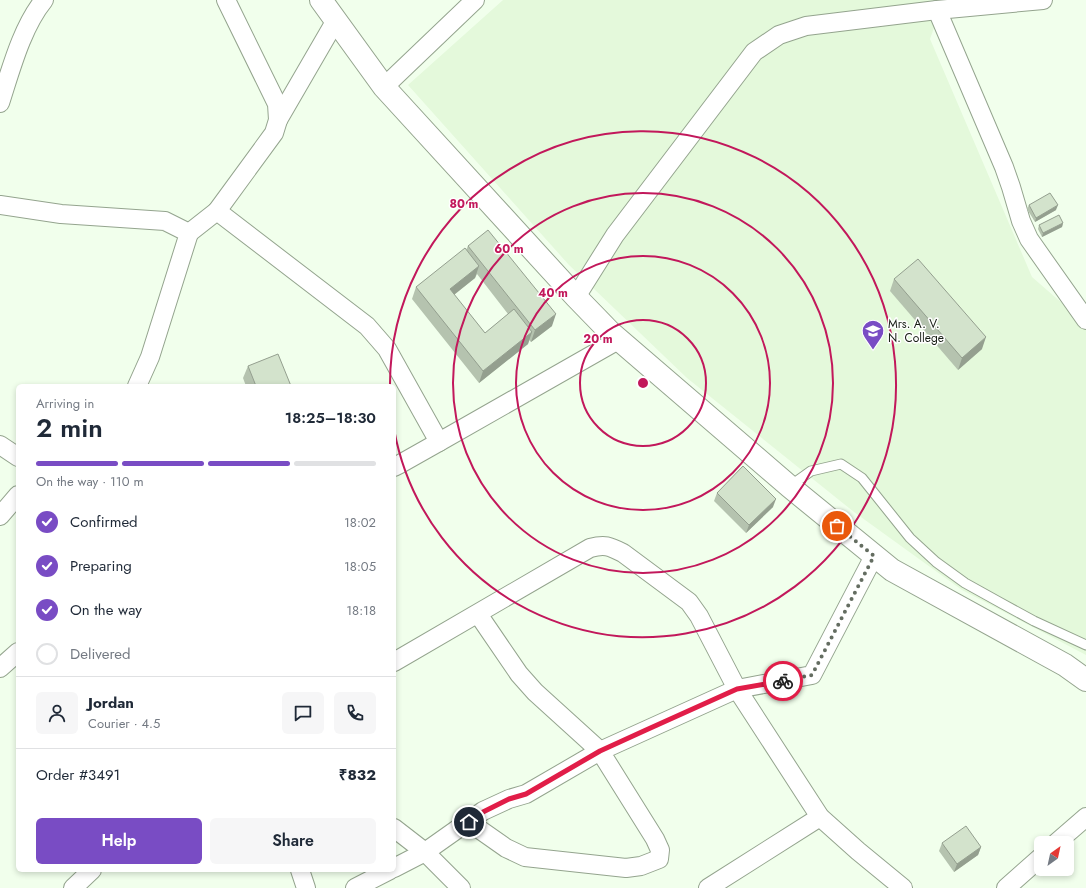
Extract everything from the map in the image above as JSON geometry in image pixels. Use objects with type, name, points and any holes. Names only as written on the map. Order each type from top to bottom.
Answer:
[{"type":"street","points":[[0,103],[16,52],[36,10],[44,0]]},
{"type":"street","points":[[226,0],[277,104],[278,120]]},
{"type":"street","points":[[321,0],[384,87],[576,297],[610,332],[620,339],[789,486],[892,570],[1065,665],[1086,680]]},
{"type":"street","points":[[384,87],[475,0]]},
{"type":"street","points":[[576,297],[615,235],[754,52],[779,35],[806,26],[937,10],[1044,0]]},
{"type":"street","points":[[937,10],[1004,167],[1020,220],[1028,239],[1086,320]]},
{"type":"street","points":[[138,384],[150,357],[189,234],[217,211],[274,133],[278,120],[336,20]]},
{"type":"street","points":[[0,205],[61,214],[165,221],[189,234]]},
{"type":"street","points":[[217,211],[367,326],[387,349],[438,442]]},
{"type":"street","points":[[396,466],[620,339]]},
{"type":"street","points":[[0,445],[16,456]]},
{"type":"street","points":[[0,516],[16,497]]},
{"type":"street","points":[[396,656],[478,614],[590,548],[600,545],[612,547],[623,553],[689,602],[699,616],[737,689],[820,817],[903,888]]},
{"type":"street","points":[[396,867],[425,852],[483,812],[509,799],[526,794],[600,751],[737,689],[812,675],[874,556]]},
{"type":"street","points":[[469,822],[506,848],[525,857],[626,868],[641,866],[659,859],[660,850],[655,839],[600,751],[535,692],[519,674],[478,614]]},
{"type":"street","points":[[0,668],[16,654]]},
{"type":"street","points":[[708,888],[820,817]]},
{"type":"street","points":[[1064,836],[1086,817]]},
{"type":"street","points":[[396,830],[425,852],[461,888]]},
{"type":"street","points":[[1006,888],[1034,862]]},
{"type":"street","points":[[73,888],[90,872]]},
{"type":"street","points":[[301,872],[306,888]]},
{"type":"street","points":[[355,888],[386,872]]},
{"type":"lane","points":[[789,486],[811,471],[841,464],[862,478],[910,538],[936,562],[964,583],[1034,621],[1086,645]]},
{"type":"shaded area","name":"Mrs. A. V. N. College","points":[[503,0],[944,0],[930,39],[1032,277],[1086,324],[1086,655],[962,590],[854,512],[687,378],[569,265],[408,85]]},
{"type":"building","points":[[1050,193],[1058,205],[1036,218],[1029,205]]},
{"type":"building","points":[[1059,215],[1063,223],[1043,233],[1039,225]]},
{"type":"building","points":[[488,230],[556,314],[535,330],[468,246]]},
{"type":"building","points":[[465,248],[479,266],[450,289],[485,333],[514,309],[532,332],[483,371],[416,287]]},
{"type":"building","points":[[918,259],[986,337],[962,358],[894,279]]},
{"type":"building","points":[[278,354],[290,384],[255,384],[248,366]]},
{"type":"building","points":[[743,466],[776,499],[749,525],[717,493]]},
{"type":"building","points":[[966,826],[981,847],[957,864],[942,843]]},
{"type":"way so far","points":[[783,681],[812,675],[874,556],[837,526]]},
{"type":"place","name":"Mrs. A. V. N. College","points":[[873,350]]},
{"type":"route","points":[[469,822],[483,812],[509,799],[526,794],[600,751],[737,689],[783,681]]}]
